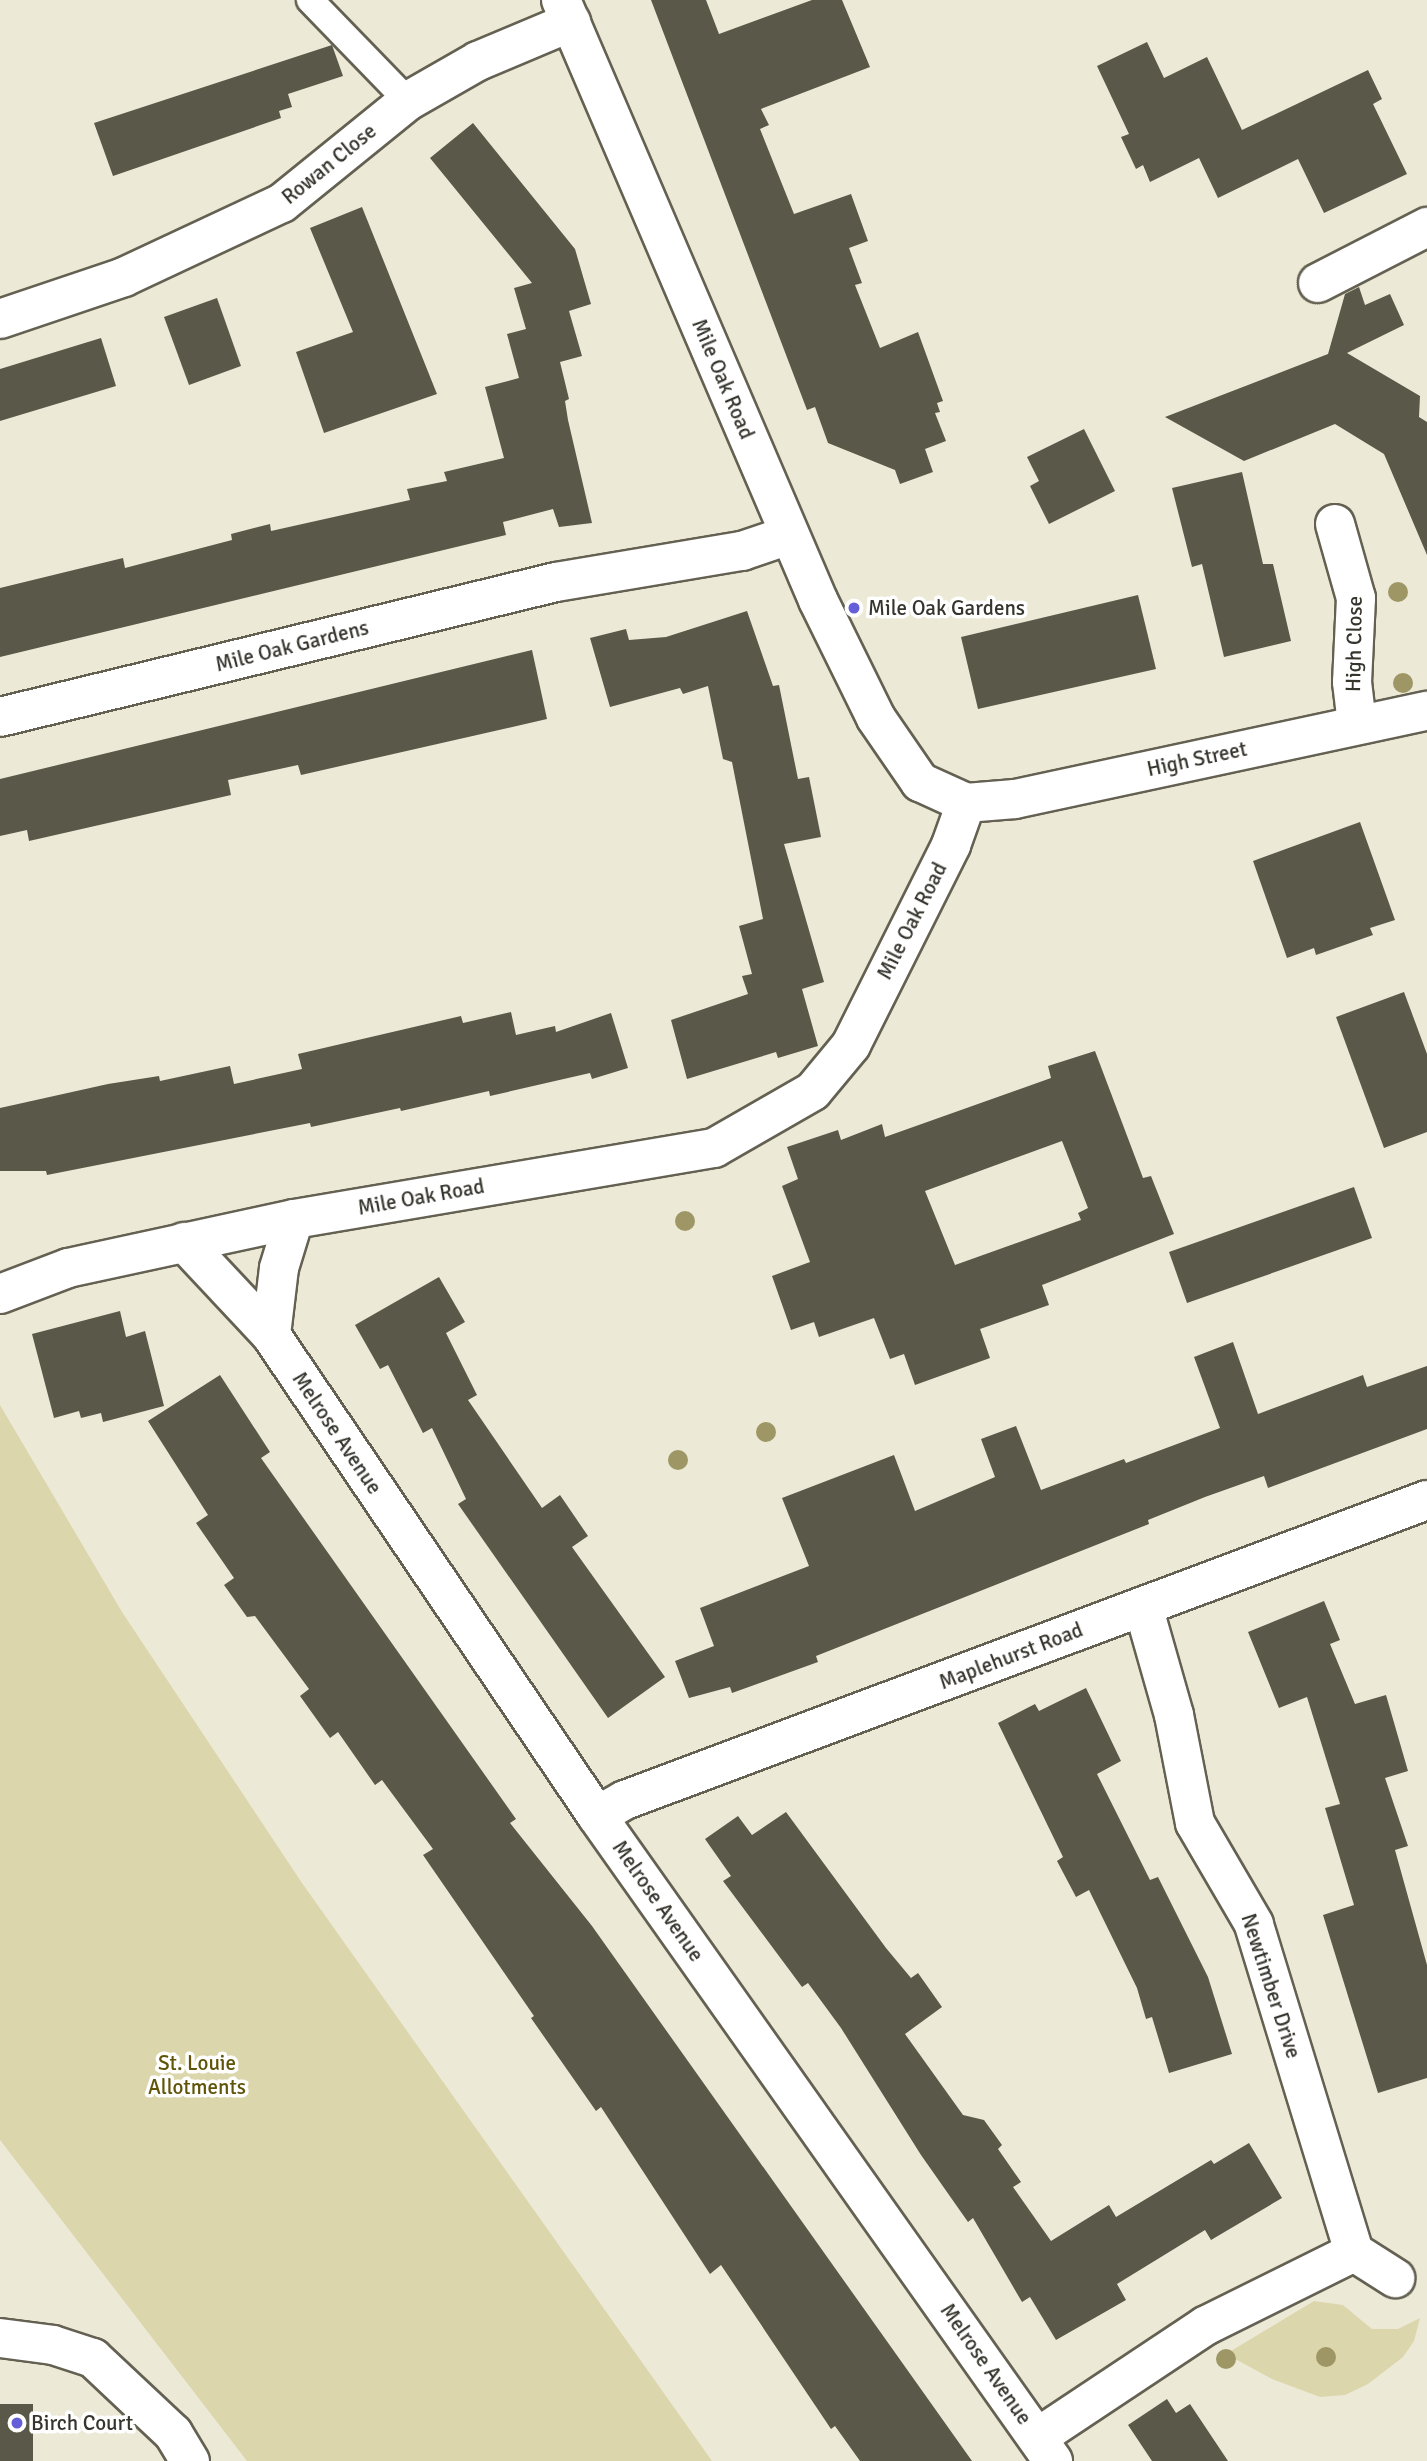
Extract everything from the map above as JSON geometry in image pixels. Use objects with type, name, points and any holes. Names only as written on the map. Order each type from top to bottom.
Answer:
[{"type":"street","name":"Rowan Close","points":[[0,319],[124,277],[282,203],[408,100],[566,11]]},
{"type":"street","name":"Mile Oak Road","points":[[0,1294],[68,1268],[294,1219],[714,1148],[763,1123],[813,1091],[850,1045],[951,845],[966,803],[920,782],[898,756],[789,536],[566,11]]},
{"type":"street","points":[[1318,284],[1427,227]]},
{"type":"street","name":"High Close","points":[[1335,524],[1356,598],[1352,682],[1357,724]]},
{"type":"street","name":"Mile Oak Gardens","points":[[0,717],[556,582],[742,551],[789,536]]},
{"type":"street","name":"High Street","points":[[966,803],[1015,799],[1427,711]]},
{"type":"street","points":[[271,1335],[279,1268],[294,1219]]},
{"type":"street","name":"Melrose Avenue","points":[[184,1242],[271,1335],[597,1816],[1046,2449]]},
{"type":"street","name":"Maplehurst Road","points":[[597,1816],[625,1800],[1427,1500]]},
{"type":"street","name":"Newtimber Drive","points":[[1143,1606],[1174,1714],[1195,1823],[1254,1924],[1354,2252]]},
{"type":"street","points":[[1046,2449],[1205,2326],[1354,2252],[1395,2278]]},
{"type":"street","points":[[0,2338],[53,2345],[93,2358],[173,2433],[190,2461]]},
{"type":"lane","points":[[310,0],[408,100]]},
{"type":"green space","name":"St. Louie Allotments","points":[[0,1405],[122,1612],[302,1883],[712,2461],[247,2461],[0,2140]]},
{"type":"green space","points":[[1314,2301],[1343,2305],[1372,2329],[1398,2329],[1420,2318],[1414,2341],[1403,2357],[1368,2384],[1345,2395],[1320,2397],[1272,2379],[1226,2354]]},
{"type":"building","points":[[651,0],[706,0],[719,34],[812,0],[842,0],[870,67],[761,109],[769,125],[760,129],[794,214],[851,194],[868,241],[849,248],[862,283],[855,285],[880,348],[918,332],[943,401],[937,403],[940,412],[935,413],[946,441],[925,449],[933,472],[900,484],[895,470],[828,443],[815,407],[807,410]]},
{"type":"building","points":[[1147,42],[1164,78],[1207,57],[1242,130],[1368,70],[1382,99],[1373,104],[1407,174],[1324,213],[1298,159],[1218,198],[1199,158],[1150,182],[1143,165],[1136,169],[1121,137],[1129,134],[1097,66]]},
{"type":"building","points":[[332,45],[343,76],[288,94],[292,107],[279,111],[281,118],[113,176],[94,123]]},
{"type":"building","points":[[473,123],[575,249],[591,304],[569,311],[582,356],[560,362],[569,399],[565,401],[568,420],[592,523],[559,527],[553,509],[503,522],[506,535],[0,657],[0,588],[123,558],[125,568],[232,540],[231,534],[270,524],[271,531],[410,500],[407,489],[447,481],[444,472],[504,458],[485,387],[519,378],[507,334],[526,329],[514,288],[532,283],[430,158]]},
{"type":"building","points":[[362,207],[437,394],[324,433],[296,352],[353,332],[310,228]]},
{"type":"building","points":[[1359,287],[1365,305],[1390,294],[1404,325],[1347,353],[1420,396],[1419,417],[1427,422],[1427,555],[1384,454],[1335,424],[1244,461],[1165,417],[1328,354],[1345,294]]},
{"type":"building","points":[[217,298],[241,366],[189,385],[164,317]]},
{"type":"building","points":[[101,338],[116,386],[0,421],[0,369]]},
{"type":"building","points":[[1084,429],[1115,491],[1049,524],[1030,486],[1039,481],[1027,457]]},
{"type":"building","points":[[1242,472],[1263,564],[1273,564],[1291,641],[1224,657],[1202,564],[1192,567],[1172,488]]},
{"type":"building","points":[[1138,595],[1156,669],[978,709],[961,637]]},
{"type":"building","points":[[747,611],[773,686],[779,685],[798,779],[809,777],[821,837],[784,844],[824,982],[802,989],[818,1046],[778,1058],[776,1052],[687,1079],[671,1020],[748,994],[742,976],[752,974],[739,926],[763,919],[732,762],[723,759],[708,686],[683,694],[680,688],[610,707],[590,638],[626,629],[629,640],[666,637]]},
{"type":"building","points":[[532,650],[547,719],[301,775],[298,765],[228,780],[231,795],[29,841],[27,830],[0,836],[0,779]]},
{"type":"building","points":[[1360,822],[1395,920],[1370,928],[1373,935],[1316,955],[1314,948],[1287,958],[1253,861]]},
{"type":"building","points":[[1404,992],[1427,1054],[1427,1132],[1384,1148],[1336,1017]]},
{"type":"building","points":[[511,1012],[516,1035],[555,1026],[556,1032],[611,1013],[628,1068],[592,1079],[590,1073],[490,1096],[489,1091],[401,1111],[400,1108],[311,1127],[310,1123],[47,1175],[46,1171],[0,1171],[0,1108],[108,1084],[159,1076],[160,1081],[230,1066],[234,1084],[302,1069],[298,1054],[461,1016],[463,1023]]},
{"type":"building","points":[[1095,1051],[1143,1178],[1151,1176],[1174,1234],[1042,1285],[1049,1305],[980,1329],[990,1358],[915,1385],[904,1354],[890,1359],[874,1318],[819,1337],[814,1322],[791,1330],[772,1276],[810,1262],[782,1186],[798,1179],[787,1147],[838,1130],[841,1140],[882,1124],[885,1137],[1051,1078],[1048,1066]],"holes":[[[1062,1141],[1088,1208],[1078,1213],[1081,1220],[955,1265],[925,1191]]]},
{"type":"building","points":[[1354,1187],[1372,1238],[1187,1303],[1169,1252]]},
{"type":"building","points":[[439,1277],[465,1322],[446,1333],[477,1395],[468,1400],[542,1508],[560,1495],[588,1536],[572,1547],[665,1677],[608,1718],[458,1504],[466,1499],[432,1428],[423,1433],[388,1365],[380,1369],[355,1325]]},
{"type":"building","points":[[120,1311],[126,1337],[145,1331],[164,1406],[103,1422],[101,1413],[81,1418],[79,1411],[54,1418],[32,1334]]},
{"type":"building","points":[[1233,1342],[1258,1414],[1363,1375],[1367,1387],[1427,1366],[1427,1429],[1268,1488],[1264,1476],[1205,1497],[1148,1520],[1149,1524],[816,1656],[818,1662],[732,1693],[730,1687],[689,1698],[675,1661],[714,1646],[700,1608],[809,1566],[782,1498],[894,1455],[915,1511],[995,1477],[981,1439],[1016,1426],[1041,1490],[1124,1459],[1126,1463],[1220,1428],[1194,1357]]},
{"type":"building","points":[[220,1375],[270,1452],[261,1458],[516,1819],[510,1823],[592,1926],[972,2461],[860,2461],[835,2426],[831,2429],[721,2265],[710,2274],[601,2107],[596,2111],[531,2018],[534,2016],[423,1855],[433,1849],[382,1780],[375,1785],[338,1732],[330,1738],[300,1696],[309,1689],[255,1616],[247,1617],[224,1585],[234,1578],[196,1523],[208,1515],[148,1421]]},
{"type":"building","points":[[1324,1601],[1340,1640],[1330,1644],[1355,1704],[1386,1695],[1408,1771],[1385,1778],[1408,1846],[1395,1850],[1427,1965],[1427,2078],[1378,2093],[1323,1915],[1354,1905],[1325,1808],[1340,1804],[1307,1697],[1279,1708],[1248,1632]]},
{"type":"building","points":[[1086,1688],[1121,1761],[1097,1774],[1150,1880],[1158,1877],[1208,1977],[1232,2054],[1169,2073],[1152,2017],[1146,2019],[1137,1988],[1089,1890],[1076,1897],[1057,1861],[1063,1857],[998,1723],[1035,1704],[1039,1711]]},
{"type":"building","points":[[786,1812],[886,1948],[911,1978],[918,1973],[942,2007],[905,2034],[963,2115],[984,2120],[1002,2145],[998,2149],[1021,2182],[1013,2187],[1051,2241],[1109,2205],[1116,2217],[1211,2160],[1214,2164],[1249,2143],[1282,2198],[1211,2240],[1205,2230],[1117,2284],[1126,2300],[1056,2340],[1030,2297],[1022,2302],[973,2218],[968,2222],[921,2155],[841,2028],[808,1983],[802,1987],[723,1881],[731,1876],[705,1839],[738,1816],[752,1835]]},
{"type":"building","points":[[1167,2399],[1176,2413],[1190,2404],[1228,2461],[1152,2461],[1128,2425]]},
{"type":"building","name":"Birch Court","points":[[0,2404],[33,2404],[33,2461],[0,2461]]},
{"type":"place","name":"Mile Oak Gardens","points":[[854,608]]},
{"type":"place","name":"Birch Court","points":[[17,2423]]}]
